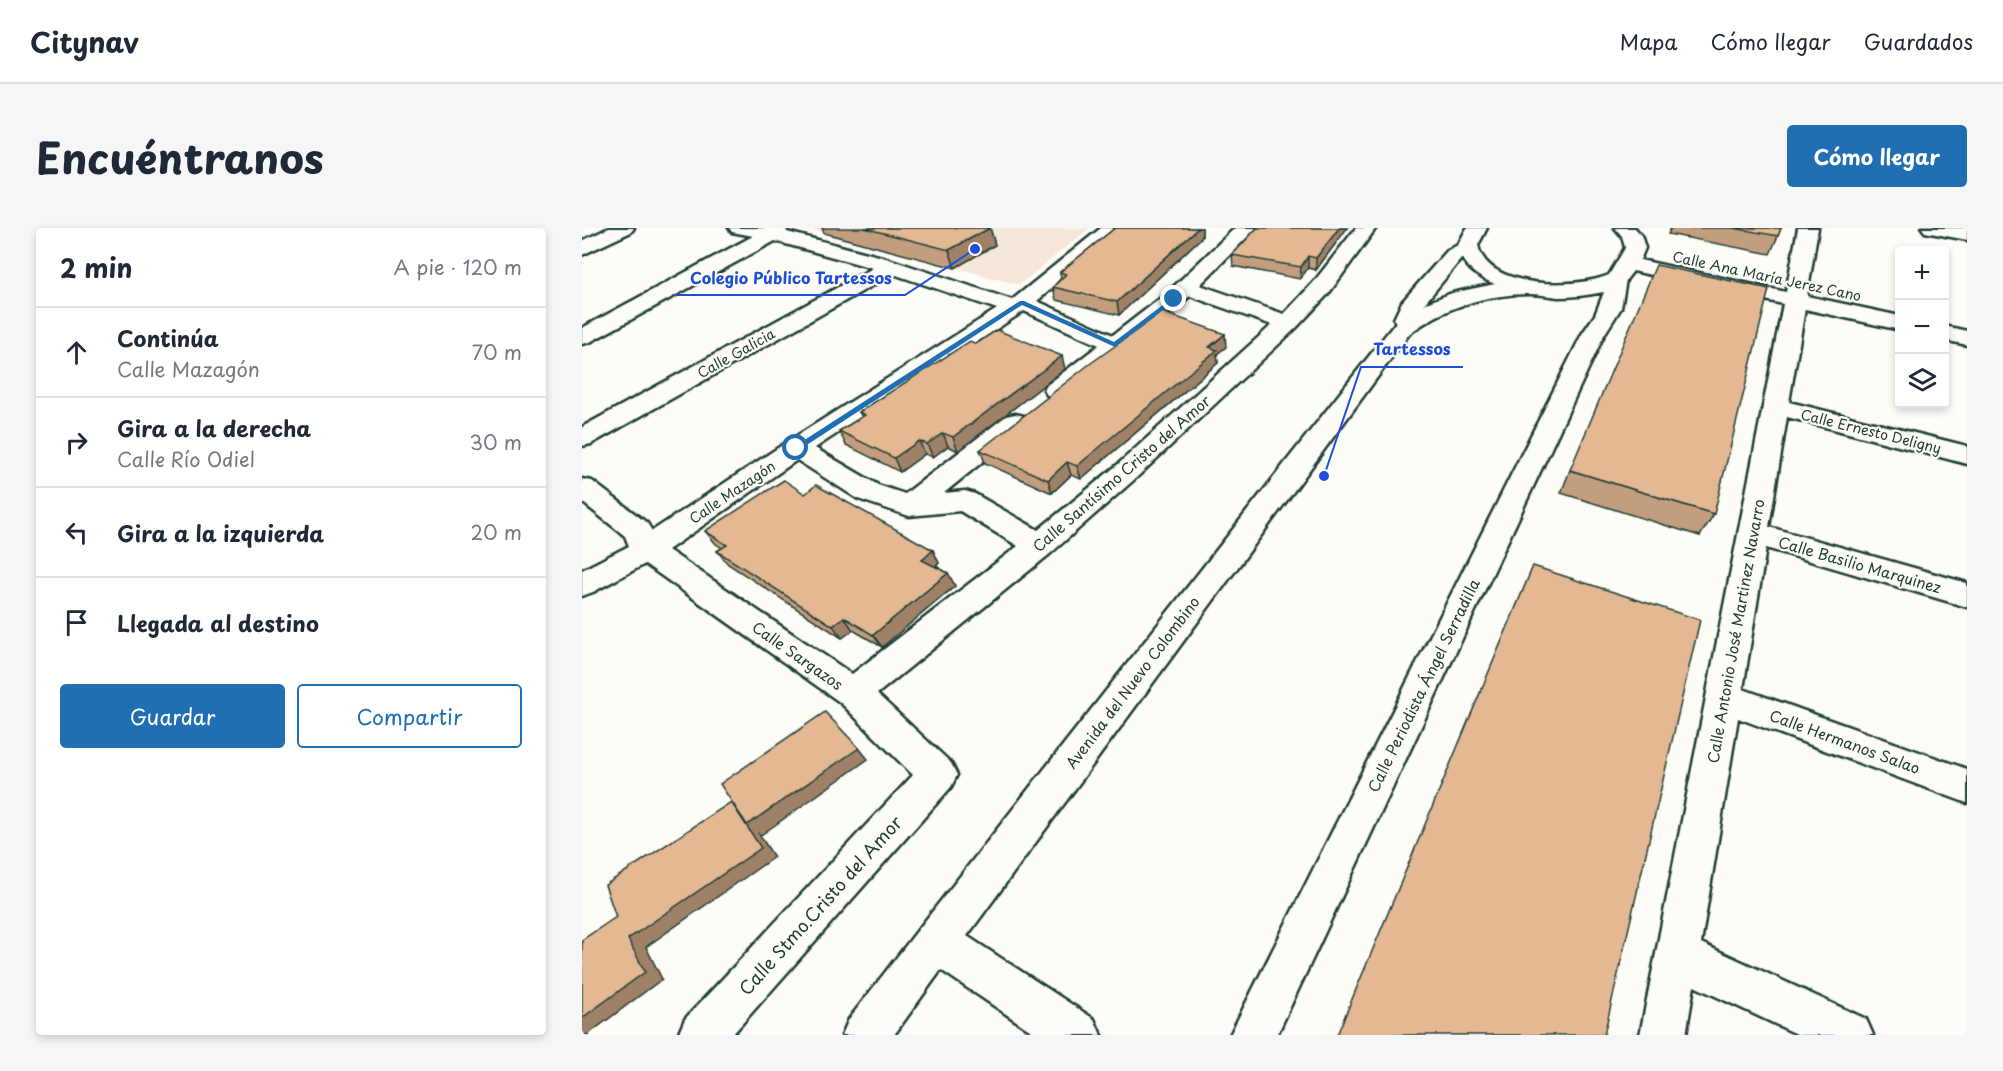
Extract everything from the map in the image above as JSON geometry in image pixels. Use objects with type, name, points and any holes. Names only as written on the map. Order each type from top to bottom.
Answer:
[{"type":"street","points":[[582,249],[624,228]]},
{"type":"street","points":[[739,228],[778,231],[1019,305],[1115,345]]},
{"type":"street","name":"Calle Mazagón","points":[[582,584],[646,550],[796,448],[1019,305],[1113,228]]},
{"type":"street","points":[[909,506],[1174,299],[1246,228]]},
{"type":"street","name":"Calle Santísimo Cristo del Amor","points":[[853,693],[1040,545],[1126,472],[1288,323],[1321,288],[1366,228]]},
{"type":"street","points":[[1467,237],[1471,257],[1491,275],[1526,288],[1579,291],[1600,286],[1626,264],[1631,235],[1625,228]]},
{"type":"street","name":"Calle Antonio José Martinez Navarro","points":[[1663,1035],[1808,228]]},
{"type":"street","points":[[1932,228],[1967,234]]},
{"type":"street","points":[[582,338],[778,231]]},
{"type":"street","name":"Avenida del Nuevo Colombino","points":[[1401,329],[1410,307],[1467,237]]},
{"type":"street","name":"Calle Ana María Jerez Cano","points":[[1626,264],[1797,292],[1895,304]]},
{"type":"street","name":"Calle Periodista Ángel Serradilla","points":[[1253,1035],[1593,334],[1607,318],[1626,264]]},
{"type":"street","name":"Calle Galicia","points":[[582,438],[890,267]]},
{"type":"street","points":[[1186,287],[1288,323]]},
{"type":"street","name":"Avenida del Nuevo Colombino","points":[[865,1035],[1401,329],[1418,315],[1440,303],[1475,293],[1526,288]]},
{"type":"street","points":[[1555,291],[1583,310],[1590,322],[1593,334]]},
{"type":"street","name":"Calle Ana María Jerez Cano","points":[[1797,292],[1895,322]]},
{"type":"street","points":[[1949,315],[1967,319]]},
{"type":"street","points":[[1949,334],[1967,338]]},
{"type":"street","name":"Calle Ernesto Deligny","points":[[1776,406],[1967,455]]},
{"type":"street","points":[[796,448],[868,492],[909,506],[965,501],[1040,545]]},
{"type":"street","points":[[582,488],[637,530],[646,550]]},
{"type":"street","name":"Calle Basilio Marquinez","points":[[1752,533],[1967,596]]},
{"type":"street","name":"Calle Sargazos","points":[[646,550],[853,693],[938,775]]},
{"type":"street","name":"Calle Hermanos Salao","points":[[1723,697],[1967,786]]},
{"type":"street","name":"Calle Stmo.Cristo del Amor","points":[[701,1035],[938,775]]},
{"type":"street","points":[[936,941],[1078,1035]]},
{"type":"street","points":[[1678,955],[1850,1035]]},
{"type":"shaded area","points":[[807,228],[1090,228],[1019,285]]},
{"type":"building","points":[[864,228],[990,228],[949,250]]},
{"type":"building","points":[[1115,228],[1198,228],[1117,302],[1053,287],[1066,274],[1060,272]]},
{"type":"building","points":[[1257,228],[1339,228],[1316,258],[1308,256],[1301,267],[1232,255]]},
{"type":"building","points":[[1733,228],[1781,228],[1778,236]]},
{"type":"building","points":[[1656,265],[1769,289],[1714,514],[1570,470]]},
{"type":"building","points":[[1162,312],[1225,334],[1209,347],[1217,350],[1077,466],[1067,462],[1048,480],[980,450],[1087,366]]},
{"type":"building","points":[[997,330],[1062,356],[953,437],[943,433],[927,444],[919,441],[894,458],[839,431],[865,415],[859,412],[970,341],[976,344]]},
{"type":"building","points":[[784,480],[805,494],[816,485],[933,550],[922,560],[948,573],[873,635],[844,617],[833,626],[717,551],[727,545],[705,531]]},
{"type":"building","points":[[1533,566],[1700,620],[1604,1035],[1337,1035]]},
{"type":"building","points":[[825,712],[859,748],[747,825],[720,784]]},
{"type":"building","points":[[731,802],[761,848],[628,939],[645,972],[582,1018],[582,940],[616,917],[605,885]]},
{"type":"place","name":"Colegio Público Tartessos","points":[[975,249]]},
{"type":"place","name":"Tartessos","points":[[1324,476]]},
{"type":"route","points":[[796,448],[1022,302],[1115,345],[1174,299]]}]
